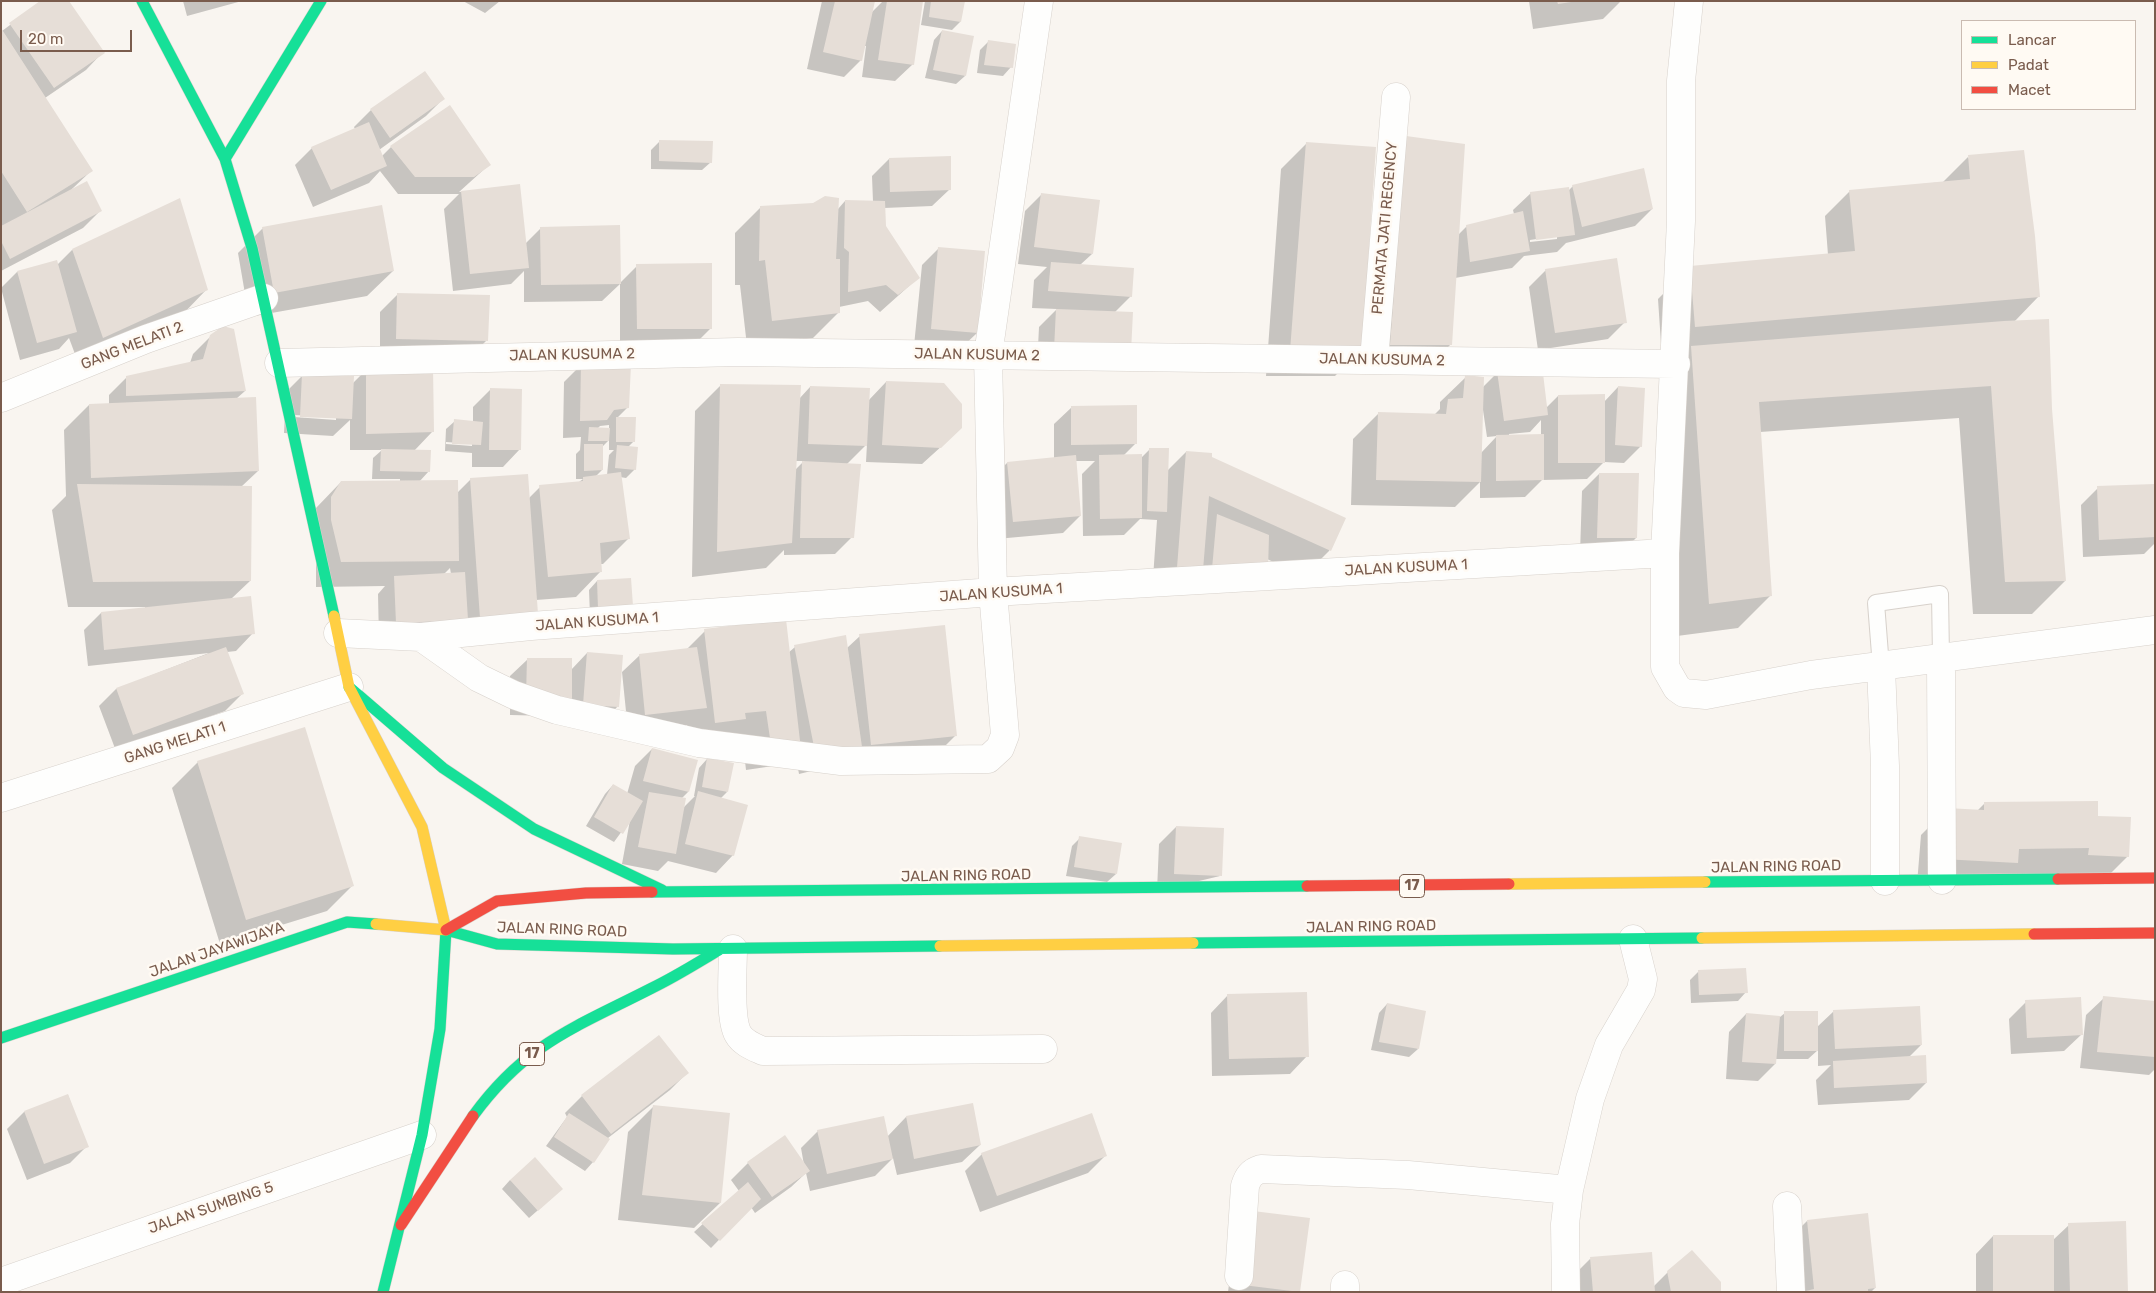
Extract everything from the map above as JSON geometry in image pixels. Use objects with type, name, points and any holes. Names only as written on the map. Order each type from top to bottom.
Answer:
[{"type":"main road","points":[[142,1],[194,96],[225,159],[252,248],[264,298],[349,687],[422,827],[446,930]]},
{"type":"main road","points":[[225,159],[322,1]]},
{"type":"main road","points":[[349,687],[442,768],[534,828],[670,894]]},
{"type":"main road","name":"JALAN RING ROAD","points":[[446,930],[497,901],[586,893],[670,894],[2155,878]]},
{"type":"main road","name":"JALAN JAYAWIJAYA","points":[[1,1038],[347,922],[446,930]]},
{"type":"main road","name":"JALAN RING ROAD","points":[[446,930],[497,944],[727,949],[2155,933]]},
{"type":"main road","name":"17","points":[[383,1292],[422,1135],[440,1029],[446,930]]},
{"type":"main road","name":"17","points":[[401,1225],[447,1155],[495,1088],[533,1053],[592,1016],[653,988],[727,949]]},
{"type":"street","points":[[421,637],[479,678],[514,695],[558,710],[690,741],[841,761],[988,759],[1000,748],[1005,735],[993,592],[988,355],[1039,1]]},
{"type":"street","points":[[1689,1],[1681,81],[1681,221],[1676,364],[1665,553],[1665,667],[1672,682],[1684,692],[1706,695],[1811,675],[2155,630]]},
{"type":"street","name":"PERMATA JATI REGENCY","points":[[1374,360],[1396,97]]},
{"type":"street","name":"GANG MELATI 2","points":[[1,398],[146,339],[264,298]]},
{"type":"street","name":"JALAN KUSUMA 2","points":[[279,363],[738,352],[1676,364]]},
{"type":"street","name":"JALAN KUSUMA 1","points":[[338,633],[421,637],[531,626],[993,592],[1665,553]]},
{"type":"street","points":[[1941,658],[1942,880]]},
{"type":"street","points":[[1881,667],[1886,766],[1885,881]]},
{"type":"street","name":"GANG MELATI 1","points":[[1,798],[349,687]]},
{"type":"street","points":[[1566,1292],[1565,1224],[1569,1190],[1590,1099],[1609,1045],[1641,990],[1644,979],[1633,939]]},
{"type":"street","points":[[727,949],[733,1020],[738,1034],[748,1044],[763,1051],[1043,1049]]},
{"type":"street","name":"JALAN SUMBING 5","points":[[1,1282],[422,1135]]},
{"type":"street","points":[[1239,1276],[1245,1186],[1248,1177],[1254,1171],[1261,1169],[1408,1175],[1569,1190]]},
{"type":"street","points":[[1787,1206],[1791,1292]]},
{"type":"lane","points":[[1881,667],[1876,603],[1940,594],[1941,658]]},
{"type":"building","points":[[40,1],[69,1],[105,53],[54,88],[9,23]]},
{"type":"building","points":[[835,1],[875,1],[862,61],[823,52]]},
{"type":"building","points":[[887,1],[923,1],[914,65],[878,60]]},
{"type":"building","points":[[931,1],[965,1],[961,22],[929,17]]},
{"type":"building","points":[[1557,1],[1571,1],[1571,2],[1558,4]]},
{"type":"building","points":[[1,28],[93,171],[27,212],[1,171]]},
{"type":"building","points":[[942,30],[974,36],[966,76],[933,70]]},
{"type":"building","points":[[988,40],[1016,44],[1013,68],[984,65]]},
{"type":"building","points":[[425,71],[445,99],[390,138],[370,109]]},
{"type":"building","points":[[450,105],[491,165],[474,177],[415,177],[390,146]]},
{"type":"building","points":[[369,122],[387,166],[331,190],[311,147]]},
{"type":"building","points":[[1406,136],[1465,144],[1452,345],[1390,345]]},
{"type":"building","points":[[659,140],[713,141],[712,163],[659,161]]},
{"type":"building","points":[[1306,142],[1376,147],[1362,351],[1290,351]]},
{"type":"building","points":[[2024,150],[2035,236],[2040,297],[1695,327],[1690,266],[1855,251],[1849,190],[1970,179],[1968,155]]},
{"type":"building","points":[[951,156],[951,190],[890,192],[889,158]]},
{"type":"building","points":[[1644,168],[1653,209],[1582,227],[1572,185]]},
{"type":"building","points":[[87,181],[102,211],[10,259],[1,241],[1,226]]},
{"type":"building","points":[[520,184],[529,268],[470,274],[461,191]]},
{"type":"building","points":[[1569,187],[1575,235],[1536,240],[1530,192]]},
{"type":"building","points":[[1041,193],[1100,200],[1093,254],[1034,247]]},
{"type":"building","points":[[825,196],[839,198],[836,259],[840,259],[840,313],[772,321],[765,260],[759,261],[760,206],[813,203]]},
{"type":"building","points":[[180,198],[208,290],[103,338],[72,249]]},
{"type":"building","points":[[845,200],[885,201],[886,226],[920,278],[898,295],[886,285],[848,292],[849,252],[844,248]]},
{"type":"building","points":[[382,205],[394,271],[274,293],[262,227]]},
{"type":"building","points":[[1523,211],[1530,251],[1470,262],[1466,225]]},
{"type":"building","points":[[620,225],[621,284],[541,285],[540,227]]},
{"type":"building","points":[[938,247],[985,251],[978,333],[931,329]]},
{"type":"building","points":[[1617,258],[1627,323],[1555,333],[1545,269]]},
{"type":"building","points":[[57,260],[77,332],[37,343],[17,271]]},
{"type":"building","points":[[1051,262],[1134,268],[1132,297],[1048,291]]},
{"type":"building","points":[[712,263],[712,329],[637,329],[636,264]]},
{"type":"building","points":[[397,293],[490,295],[488,341],[396,339]]},
{"type":"building","points":[[1056,309],[1133,312],[1131,352],[1054,350]]},
{"type":"building","points":[[2049,319],[2052,409],[2066,581],[2005,582],[1991,386],[1759,402],[1772,596],[1709,604],[1691,346]]},
{"type":"building","points":[[223,326],[234,329],[246,391],[126,396],[126,376],[203,359],[210,335]]},
{"type":"building","points":[[581,364],[631,364],[629,408],[614,410],[607,420],[580,421]]},
{"type":"building","points":[[1542,365],[1548,415],[1504,421],[1497,371]]},
{"type":"building","points":[[433,367],[434,432],[366,434],[366,368]]},
{"type":"building","points":[[302,374],[354,376],[352,419],[300,417]]},
{"type":"building","points":[[1465,375],[1484,377],[1481,482],[1376,480],[1378,412],[1446,414],[1448,399],[1463,398]]},
{"type":"building","points":[[886,381],[944,383],[962,404],[962,428],[941,448],[882,445]]},
{"type":"building","points":[[720,384],[801,385],[792,543],[717,552]]},
{"type":"building","points":[[810,386],[870,388],[867,446],[808,444]]},
{"type":"building","points":[[1618,386],[1645,388],[1642,447],[1615,445]]},
{"type":"building","points":[[490,388],[522,389],[521,450],[489,450]]},
{"type":"building","points":[[1605,394],[1605,463],[1558,463],[1558,395]]},
{"type":"building","points":[[256,397],[259,471],[91,478],[89,404]]},
{"type":"building","points":[[1137,405],[1137,444],[1071,445],[1071,406]]},
{"type":"building","points":[[616,417],[636,417],[635,442],[616,442]]},
{"type":"building","points":[[454,419],[483,422],[481,445],[452,444]]},
{"type":"building","points":[[589,427],[610,428],[609,441],[588,441]]},
{"type":"building","points":[[1544,434],[1544,480],[1496,481],[1496,435]]},
{"type":"building","points":[[584,444],[603,444],[603,470],[584,471]]},
{"type":"building","points":[[617,445],[638,447],[636,470],[615,468]]},
{"type":"building","points":[[1149,448],[1169,448],[1167,512],[1147,511]]},
{"type":"building","points":[[381,449],[431,450],[430,472],[380,471]]},
{"type":"building","points":[[1186,451],[1212,453],[1212,457],[1346,518],[1331,551],[1209,496],[1203,570],[1177,568]]},
{"type":"building","points":[[1142,454],[1142,518],[1100,519],[1099,455]]},
{"type":"building","points":[[1076,455],[1081,516],[1013,522],[1007,462]]},
{"type":"building","points":[[802,461],[861,464],[854,538],[800,538]]},
{"type":"building","points":[[621,472],[630,539],[600,543],[602,572],[548,577],[539,485],[583,481],[583,477]]},
{"type":"building","points":[[1599,473],[1639,473],[1637,538],[1597,538]]},
{"type":"building","points":[[528,474],[538,614],[480,618],[470,478]]},
{"type":"building","points":[[458,480],[459,561],[341,562],[331,520],[331,497],[341,481]]},
{"type":"building","points":[[77,484],[252,486],[251,581],[93,582]]},
{"type":"building","points":[[2155,484],[2155,537],[2099,540],[2097,486]]},
{"type":"building","points":[[1217,514],[1269,535],[1268,569],[1212,569]]},
{"type":"building","points":[[465,572],[468,620],[396,623],[394,576]]},
{"type":"building","points":[[631,578],[633,606],[598,608],[597,580]]},
{"type":"building","points":[[251,596],[255,634],[104,650],[101,612]]},
{"type":"building","points":[[786,619],[800,741],[771,745],[766,711],[745,713],[746,719],[715,723],[704,629]]},
{"type":"building","points":[[945,625],[957,736],[871,745],[859,634]]},
{"type":"building","points":[[846,635],[862,747],[816,757],[794,645]]},
{"type":"building","points":[[226,647],[244,694],[133,735],[116,688]]},
{"type":"building","points":[[697,647],[707,708],[645,715],[639,654]]},
{"type":"building","points":[[587,652],[623,655],[619,707],[583,705]]},
{"type":"building","points":[[527,658],[572,658],[572,699],[526,698]]},
{"type":"building","points":[[305,727],[354,886],[246,920],[197,761]]},
{"type":"building","points":[[652,748],[698,760],[689,792],[643,781]]},
{"type":"building","points":[[707,758],[734,763],[728,792],[702,787]]},
{"type":"building","points":[[613,784],[643,801],[623,834],[594,817]]},
{"type":"building","points":[[698,791],[748,805],[734,856],[685,844]]},
{"type":"building","points":[[649,792],[686,798],[676,854],[638,847]]},
{"type":"building","points":[[2098,801],[2098,816],[2131,817],[2129,857],[2088,855],[2089,848],[2019,849],[2018,863],[1942,859],[1946,808],[1984,810],[1984,802]]},
{"type":"building","points":[[1176,826],[1224,828],[1222,876],[1174,874]]},
{"type":"building","points":[[1079,836],[1122,843],[1117,874],[1074,867]]},
{"type":"building","points":[[1746,968],[1748,993],[1699,995],[1698,970]]},
{"type":"building","points":[[1307,992],[1309,1057],[1229,1059],[1227,994]]},
{"type":"building","points":[[2103,996],[2155,1001],[2155,1057],[2097,1052]]},
{"type":"building","points":[[2081,997],[2083,1035],[2027,1038],[2025,1000]]},
{"type":"building","points":[[1387,1003],[1426,1011],[1419,1049],[1379,1042]]},
{"type":"building","points":[[1920,1006],[1922,1045],[1835,1049],[1833,1010]]},
{"type":"building","points":[[1784,1011],[1818,1011],[1818,1051],[1784,1051]]},
{"type":"building","points":[[1746,1013],[1780,1016],[1776,1064],[1742,1062]]},
{"type":"building","points":[[659,1035],[689,1073],[611,1134],[581,1095]]},
{"type":"building","points":[[1926,1055],[1927,1083],[1834,1088],[1833,1061]]},
{"type":"building","points":[[68,1094],[89,1147],[44,1164],[24,1111]]},
{"type":"building","points":[[973,1103],[981,1145],[914,1159],[906,1116]]},
{"type":"building","points":[[653,1105],[730,1113],[721,1203],[642,1195]]},
{"type":"building","points":[[569,1113],[610,1139],[594,1163],[554,1137]]},
{"type":"building","points":[[1092,1113],[1107,1156],[997,1196],[981,1153]]},
{"type":"building","points":[[884,1116],[893,1159],[827,1174],[817,1130]]},
{"type":"building","points":[[785,1135],[810,1171],[772,1197],[747,1162]]},
{"type":"building","points":[[535,1157],[563,1189],[538,1211],[510,1180]]},
{"type":"building","points":[[748,1182],[761,1199],[720,1241],[701,1223]]},
{"type":"building","points":[[1253,1211],[1310,1218],[1300,1292],[1243,1285]]},
{"type":"building","points":[[1868,1213],[1876,1288],[1868,1289],[1868,1292],[1802,1292],[1814,1289],[1807,1220]]},
{"type":"building","points":[[2126,1221],[2128,1292],[2070,1292],[2068,1223]]},
{"type":"building","points":[[1993,1235],[2054,1235],[2054,1292],[1993,1292]]},
{"type":"building","points":[[1692,1250],[1721,1282],[1721,1292],[1671,1292],[1667,1271]]},
{"type":"building","points":[[1652,1252],[1655,1292],[1593,1292],[1590,1257]]},
{"type":"traffic: fast","points":[[142,1],[225,159],[252,248],[334,616]]},
{"type":"traffic: fast","points":[[225,159],[321,1]]},
{"type":"traffic: fast","points":[[349,687],[443,768],[534,829],[662,890]]},
{"type":"traffic: fast","points":[[1705,882],[2058,879]]},
{"type":"traffic: fast","points":[[652,892],[1307,886]]},
{"type":"traffic: fast","points":[[1,1038],[347,922],[376,924]]},
{"type":"traffic: fast","points":[[446,930],[497,944],[673,949],[940,946]]},
{"type":"traffic: fast","points":[[383,1292],[422,1135],[440,1029],[446,930]]},
{"type":"traffic: fast","points":[[1193,943],[1702,938]]},
{"type":"traffic: fast","points":[[473,1116],[493,1091],[513,1071],[554,1039],[669,979],[719,950]]},
{"type":"traffic: slow","points":[[334,616],[349,687],[422,827],[446,930]]},
{"type":"traffic: slow","points":[[1509,884],[1705,882]]},
{"type":"traffic: slow","points":[[376,924],[446,930]]},
{"type":"traffic: slow","points":[[1702,938],[2034,934]]},
{"type":"traffic: slow","points":[[940,946],[1193,943]]},
{"type":"traffic: jam","points":[[2058,879],[2155,878]]},
{"type":"traffic: jam","points":[[1307,886],[1509,884]]},
{"type":"traffic: jam","points":[[446,930],[497,901],[586,893],[652,892]]},
{"type":"traffic: jam","points":[[2034,934],[2155,933]]},
{"type":"traffic: jam","points":[[401,1225],[473,1116]]}]
